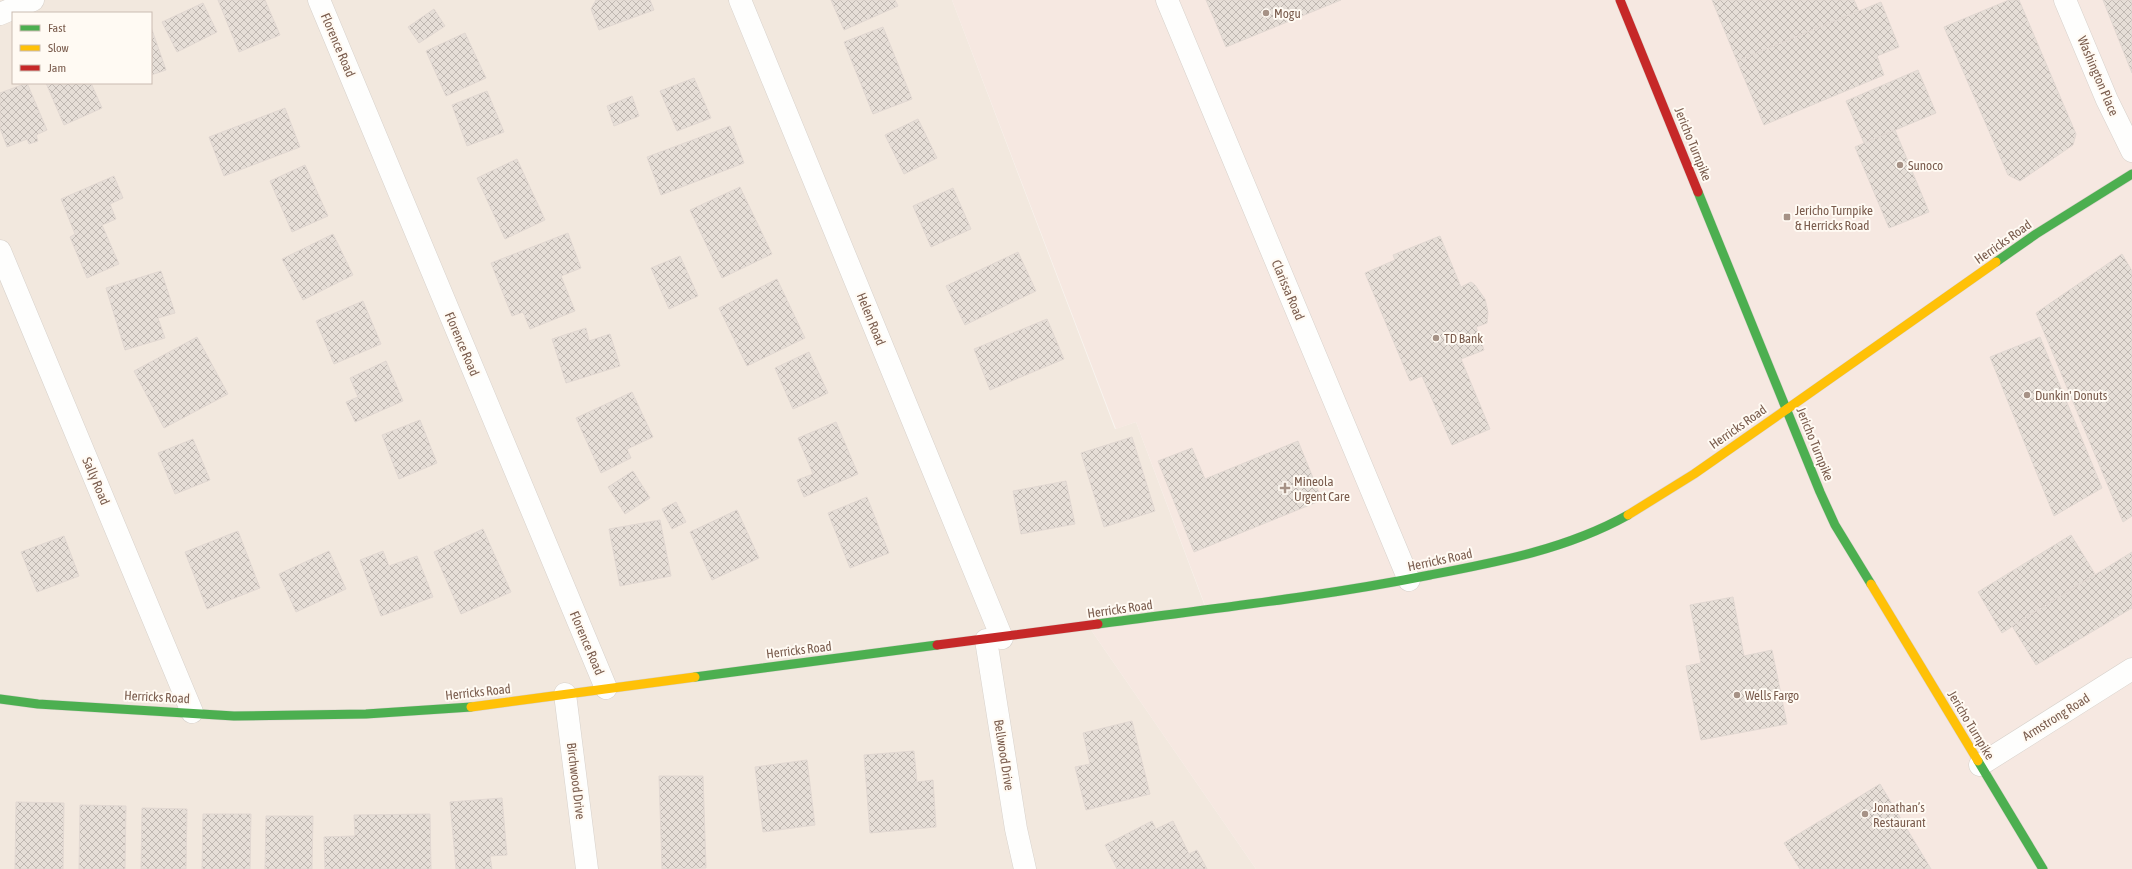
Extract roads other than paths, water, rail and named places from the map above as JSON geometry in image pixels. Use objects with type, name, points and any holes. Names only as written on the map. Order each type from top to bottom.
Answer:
[{"type":"main road","name":"Jericho Turnpike","points":[[1620,0],[1820,492],[1839,532],[2043,869]]},
{"type":"main road","name":"Herricks Road","points":[[0,699],[38,704],[192,712],[234,716],[366,714],[472,707],[606,688],[994,639],[1332,593],[1409,580],[1528,555],[1563,545],[1596,531],[1662,495],[2036,234],[2132,174]]},
{"type":"street","points":[[0,14],[33,0]]},
{"type":"street","name":"Florence Road","points":[[319,0],[606,688]]},
{"type":"street","name":"Helen Road","points":[[740,0],[994,639]]},
{"type":"street","name":"Clarissa Road","points":[[1167,0],[1409,580]]},
{"type":"street","name":"Washington Place","points":[[2065,0],[2107,100],[2132,151]]},
{"type":"street","name":"Sally Road","points":[[0,251],[192,712]]},
{"type":"street","name":"Bellwood Drive","points":[[994,639],[1016,829],[1025,869]]},
{"type":"street","name":"Armstrong Road","points":[[1980,765],[2132,669]]},
{"type":"street","name":"Birchwood Drive","points":[[565,694],[587,869]]},
{"type":"place","name":"Mogu","points":[[1266,13]]},
{"type":"place","name":"Sunoco","points":[[1900,165]]},
{"type":"place","name":"Jericho Turnpike & Herricks Road","points":[[1787,217]]},
{"type":"place","name":"TD Bank","points":[[1436,338]]},
{"type":"place","name":"Dunkin' Donuts","points":[[2027,395]]},
{"type":"place","name":"Mineola Urgent Care","points":[[1285,488]]},
{"type":"place","name":"Wells Fargo","points":[[1737,695]]},
{"type":"place","name":"Jonathan’s Restaurant","points":[[1865,814]]}]
